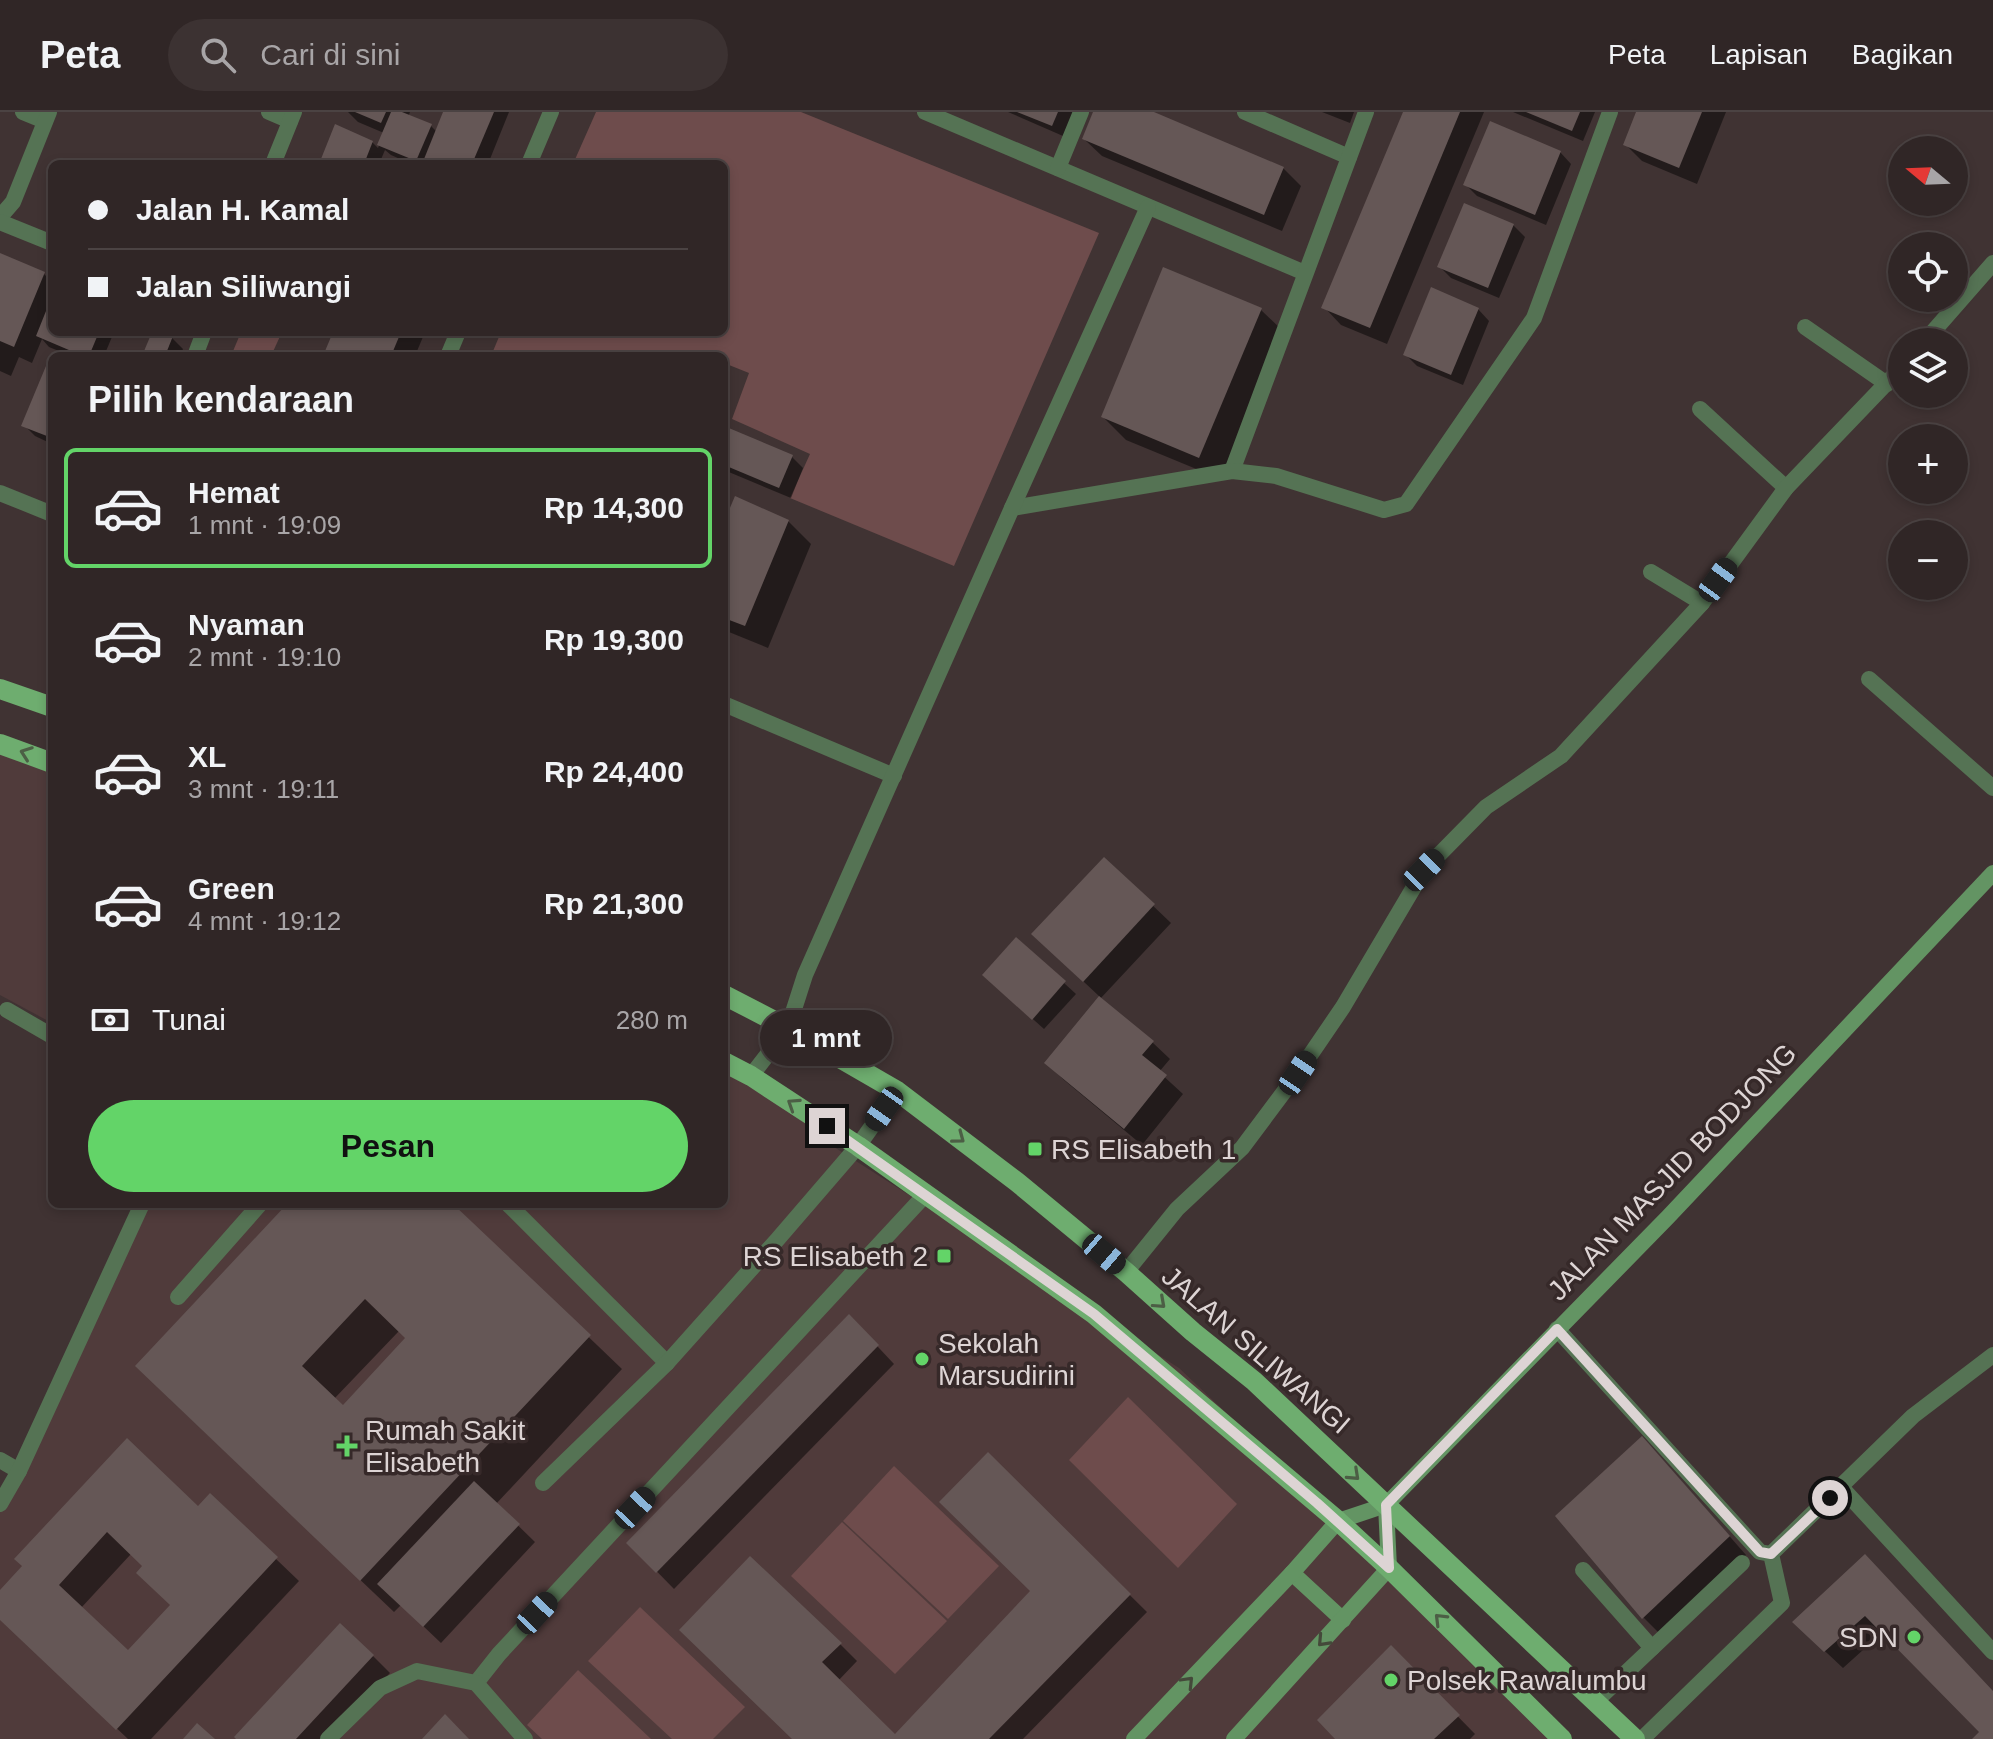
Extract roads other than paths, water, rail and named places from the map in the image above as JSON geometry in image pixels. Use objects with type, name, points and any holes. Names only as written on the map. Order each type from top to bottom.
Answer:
[{"type":"main road","points":[[0,689],[48,706]]},
{"type":"main road","points":[[0,744],[48,762]]},
{"type":"main road","name":"JALAN SILIWANGI","points":[[728,997],[897,1091],[1017,1182],[1254,1381],[1635,1739]]},
{"type":"main road","points":[[728,1064],[858,1146],[1094,1314],[1338,1521],[1562,1739]]},
{"type":"street","points":[[23,112],[47,117],[13,202],[0,220],[48,241]]},
{"type":"street","points":[[269,112],[292,116],[275,160]]},
{"type":"street","points":[[531,160],[551,112]]},
{"type":"street","points":[[925,112],[1305,273]]},
{"type":"street","points":[[1058,168],[1081,112]]},
{"type":"street","points":[[1245,112],[1349,157]]},
{"type":"street","points":[[1232,471],[1366,112]]},
{"type":"street","points":[[1012,508],[1232,471],[1276,476],[1384,510],[1406,504],[1534,318],[1610,112]]},
{"type":"street","points":[[751,1076],[788,1028],[805,975],[1148,207]]},
{"type":"street","points":[[1936,328],[1993,263]]},
{"type":"street","points":[[1126,1272],[1177,1209],[1242,1148],[1298,1073],[1343,1007],[1424,870],[1486,807],[1561,756],[1702,603],[1786,488],[1887,384],[1805,327]]},
{"type":"street","points":[[1700,409],[1786,488]]},
{"type":"street","points":[[0,493],[48,512]]},
{"type":"street","points":[[1651,572],[1702,603]]},
{"type":"street","points":[[1869,679],[1993,788]]},
{"type":"street","points":[[728,706],[894,776]]},
{"type":"street","name":"JALAN MASJID BODJONG","points":[[1386,1505],[1668,1217],[1993,873]]},
{"type":"street","points":[[7,1010],[48,1034]]},
{"type":"street","points":[[543,1483],[667,1363],[858,1146],[897,1091]]},
{"type":"street","points":[[476,1683],[510,1642],[926,1194]]},
{"type":"street","points":[[0,1504],[19,1471],[140,1208]]},
{"type":"street","points":[[178,1297],[256,1208]]},
{"type":"street","points":[[512,1208],[667,1363]]},
{"type":"street","points":[[1557,1329],[1760,1552],[1771,1554]]},
{"type":"street","points":[[1771,1554],[1913,1416],[1993,1355]]},
{"type":"street","points":[[0,1460],[19,1471]]},
{"type":"street","points":[[1841,1487],[1993,1652]]},
{"type":"street","points":[[1134,1739],[1338,1521],[1386,1505],[1389,1568],[1234,1739]]},
{"type":"street","points":[[1642,1739],[1782,1603],[1771,1554]]},
{"type":"street","points":[[1595,1702],[1742,1563]]},
{"type":"street","points":[[1583,1570],[1652,1648]]},
{"type":"street","points":[[1292,1573],[1343,1620]]},
{"type":"street","points":[[328,1739],[380,1688],[417,1671],[476,1683],[525,1739]]},
{"type":"place","name":"RS Elisabeth 1","points":[[1035,1149]]},
{"type":"place","name":"RS Elisabeth 2","points":[[944,1256]]},
{"type":"place","name":"Sekolah Marsudirini","points":[[922,1359]]},
{"type":"place","name":"Rumah Sakit Elisabeth","points":[[347,1446]]},
{"type":"place","name":"SDN","points":[[1914,1637]]},
{"type":"place","name":"Polsek Rawalumbu","points":[[1391,1680]]}]
